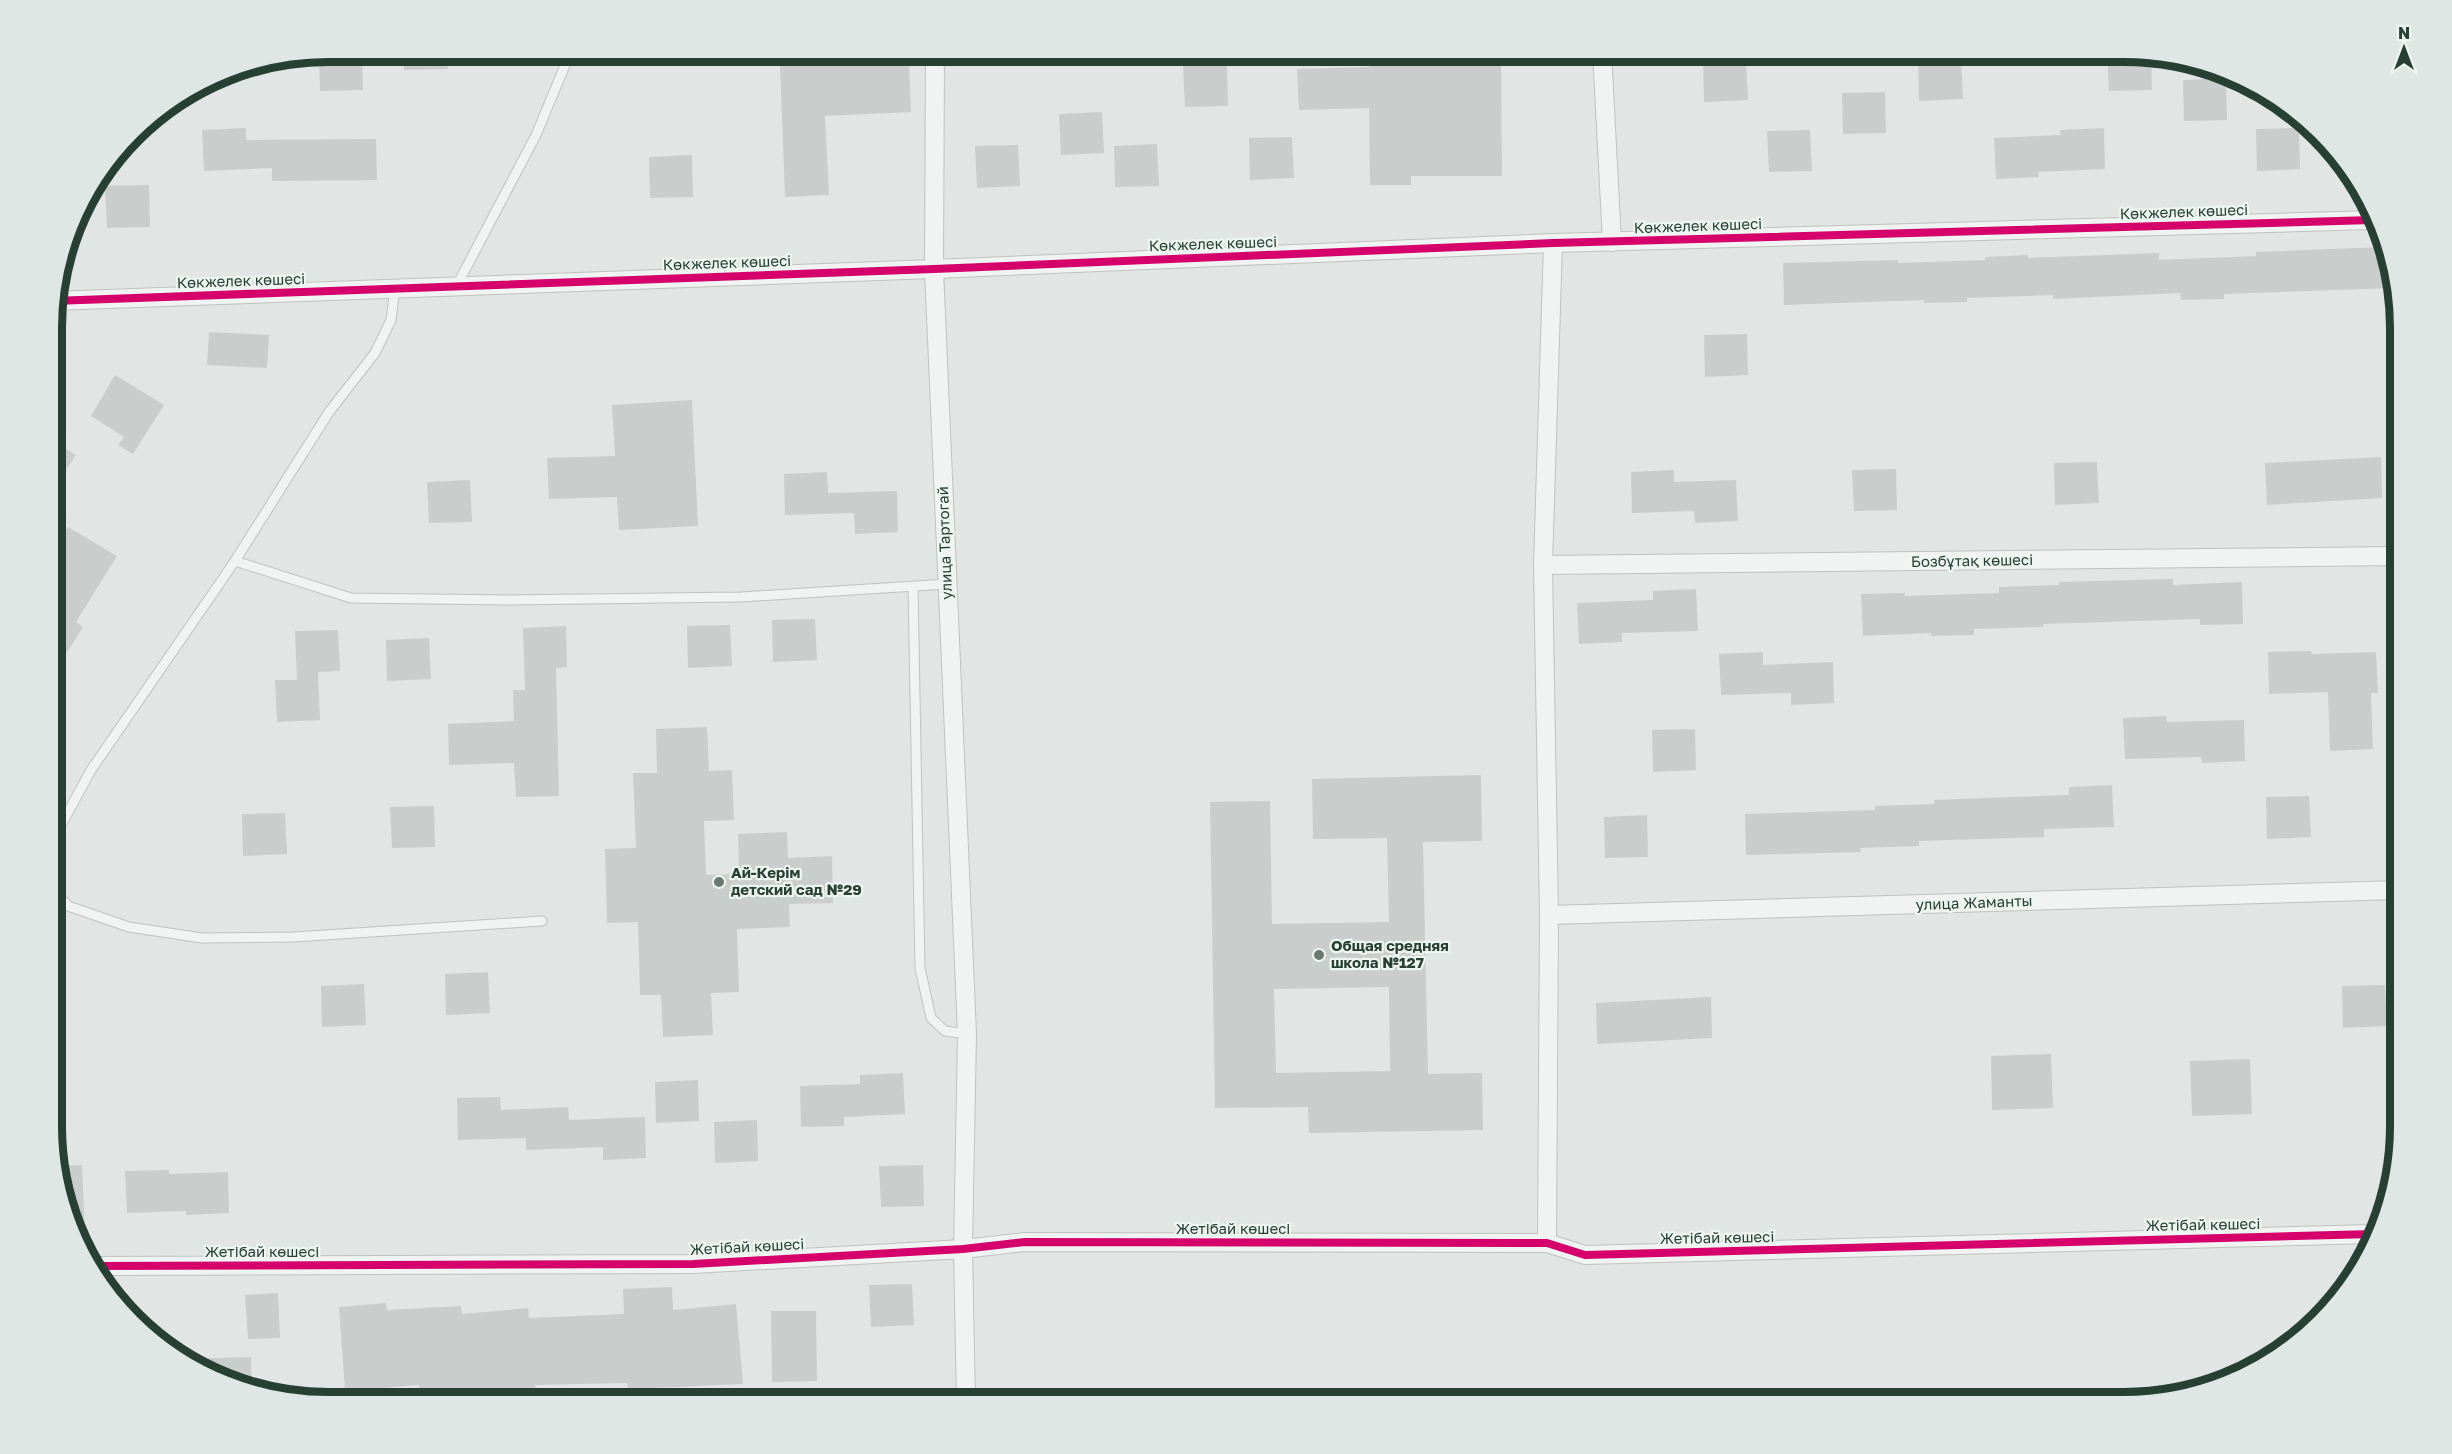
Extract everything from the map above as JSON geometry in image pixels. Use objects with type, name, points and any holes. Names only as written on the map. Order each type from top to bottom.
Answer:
[{"type":"street","name":"улица Тартогай","points":[[935,62],[934,269],[967,1034],[963,1249],[966,1392]]},
{"type":"street","points":[[1603,62],[1612,242]]},
{"type":"street","name":"Көкжелек көшесі","points":[[63,301],[934,269],[1553,243],[2367,220]]},
{"type":"street","points":[[1547,1243],[1549,915],[1543,565],[1553,243]]},
{"type":"street","name":"Бозбұтақ көшесі","points":[[1543,565],[2390,556]]},
{"type":"street","name":"улица Жаманты","points":[[1549,915],[2390,890]]},
{"type":"street","name":"Жетібай көшесі","points":[[101,1266],[693,1264],[963,1249],[1025,1242],[1547,1243],[1585,1255],[2367,1234]]},
{"type":"lane","points":[[456,286],[536,135],[566,62]]},
{"type":"lane","points":[[62,823],[91,770],[235,561],[329,412],[375,352],[391,320],[395,289]]},
{"type":"lane","points":[[235,561],[351,598],[508,600],[741,597],[947,584]]},
{"type":"lane","points":[[913,587],[920,968],[931,1018],[945,1031],[967,1034]]},
{"type":"lane","points":[[62,899],[68,906],[129,927],[202,938],[294,937],[542,921]]},
{"type":"building","points":[[319,62],[362,62],[363,90],[320,91]]},
{"type":"building","points":[[404,62],[448,62],[448,69],[404,70]]},
{"type":"building","points":[[909,62],[911,112],[825,116],[829,195],[785,197],[780,65]]},
{"type":"building","points":[[1369,62],[1501,62],[1502,176],[1411,176],[1411,185],[1370,185],[1369,108],[1299,110],[1297,69],[1369,67]]},
{"type":"building","points":[[1703,62],[1746,62],[1748,100],[1704,102]]},
{"type":"building","points":[[1918,62],[1961,62],[1963,99],[1919,101]]},
{"type":"building","points":[[2108,62],[2151,63],[2152,90],[2109,91]]},
{"type":"building","points":[[1227,65],[1228,106],[1185,107],[1183,66]]},
{"type":"building","points":[[2217,78],[2226,82],[2227,120],[2184,121],[2183,80]]},
{"type":"building","points":[[1885,92],[1886,133],[1843,134],[1842,93]]},
{"type":"building","points":[[1102,112],[1104,153],[1061,155],[1059,114]]},
{"type":"building","points":[[246,128],[246,140],[376,139],[377,180],[272,181],[272,168],[204,171],[202,130]]},
{"type":"building","points":[[2104,128],[2105,169],[2038,172],[2039,177],[1996,179],[1994,138],[2061,135],[2060,130]]},
{"type":"building","points":[[2299,128],[2300,169],[2257,171],[2256,129]]},
{"type":"building","points":[[1810,130],[1812,171],[1769,172],[1767,131]]},
{"type":"building","points":[[1292,137],[1294,178],[1250,180],[1249,138]]},
{"type":"building","points":[[1157,144],[1159,186],[1115,187],[1114,146]]},
{"type":"building","points":[[1018,145],[1020,186],[977,188],[975,146]]},
{"type":"building","points":[[692,155],[693,197],[650,198],[649,157]]},
{"type":"building","points":[[149,185],[150,227],[107,228],[105,186]]},
{"type":"building","points":[[2378,247],[2387,288],[2224,294],[2224,299],[2181,300],[2180,293],[2053,299],[2053,295],[1967,298],[1967,302],[1924,303],[1924,300],[1784,305],[1783,263],[1898,260],[1898,263],[1985,260],[1985,257],[2028,255],[2028,258],[2159,253],[2159,260],[2256,256],[2256,252]]},
{"type":"building","points":[[209,332],[269,335],[267,368],[207,365]]},
{"type":"building","points":[[1747,334],[1748,375],[1705,377],[1704,335]]},
{"type":"building","points":[[115,375],[164,405],[133,454],[118,445],[124,437],[91,416]]},
{"type":"building","points":[[692,400],[698,526],[619,530],[617,497],[549,499],[547,458],[615,456],[612,405]]},
{"type":"building","points":[[62,446],[76,455],[62,476]]},
{"type":"building","points":[[2381,457],[2382,498],[2267,505],[2265,463]]},
{"type":"building","points":[[2097,462],[2099,503],[2055,505],[2054,463]]},
{"type":"building","points":[[1896,469],[1897,510],[1854,511],[1852,470]]},
{"type":"building","points":[[1674,470],[1674,482],[1736,480],[1738,521],[1695,523],[1694,511],[1632,513],[1631,472]]},
{"type":"building","points":[[827,472],[828,493],[897,491],[898,532],[855,534],[854,513],[785,515],[784,474]]},
{"type":"building","points":[[470,480],[472,522],[429,523],[427,482]]},
{"type":"building","points":[[68,527],[117,556],[76,622],[83,627],[62,661],[62,537]]},
{"type":"building","points":[[2173,579],[2173,585],[2242,582],[2243,624],[2200,625],[2200,619],[2043,624],[2043,627],[1974,629],[1974,635],[1931,636],[1931,633],[1863,636],[1861,594],[1905,593],[1905,596],[1999,593],[1999,587],[2059,585],[2059,582]]},
{"type":"building","points":[[1696,589],[1698,631],[1622,633],[1622,642],[1579,644],[1577,603],[1653,600],[1653,591]]},
{"type":"building","points":[[815,619],[817,660],[773,662],[772,620]]},
{"type":"building","points":[[730,625],[732,666],[688,668],[687,626]]},
{"type":"building","points":[[566,626],[567,667],[556,668],[559,796],[516,797],[514,763],[449,765],[448,724],[514,721],[513,690],[525,690],[523,628]]},
{"type":"building","points":[[338,630],[340,671],[318,672],[320,720],[277,722],[275,680],[297,680],[295,631]]},
{"type":"building","points":[[429,638],[431,679],[387,681],[386,640]]},
{"type":"building","points":[[2311,651],[2312,654],[2376,652],[2378,693],[2371,693],[2373,749],[2330,751],[2328,692],[2269,694],[2268,652]]},
{"type":"building","points":[[1763,652],[1763,665],[1833,662],[1834,703],[1791,705],[1791,693],[1721,695],[1719,654]]},
{"type":"building","points":[[2166,716],[2167,722],[2244,720],[2245,761],[2202,763],[2201,757],[2125,759],[2123,718]]},
{"type":"building","name":"Ай-Керім детский сад №29","points":[[707,727],[709,771],[732,770],[734,820],[704,821],[706,875],[739,874],[738,834],[787,832],[788,858],[832,856],[833,903],[789,904],[790,927],[737,929],[739,992],[711,993],[713,1035],[663,1037],[661,995],[640,995],[638,922],[607,923],[605,849],[636,848],[633,773],[657,773],[656,729]]},
{"type":"building","points":[[1695,729],[1696,770],[1653,772],[1652,730]]},
{"type":"building","name":"Общая средняя школа №127","points":[[1481,775],[1482,841],[1423,842],[1428,1074],[1482,1073],[1483,1130],[1309,1133],[1308,1107],[1215,1108],[1210,802],[1270,801],[1272,924],[1389,922],[1387,838],[1313,839],[1312,779]],"holes":[[[1389,987],[1390,1071],[1276,1073],[1274,989]]]},
{"type":"building","points":[[2112,785],[2114,827],[2044,829],[2044,837],[1919,841],[1919,846],[1860,848],[1861,852],[1746,855],[1745,814],[1875,810],[1875,806],[1934,804],[1934,800],[2069,795],[2069,787]]},
{"type":"building","points":[[2309,796],[2311,837],[2267,839],[2266,797]]},
{"type":"building","points":[[434,806],[435,847],[392,848],[390,807]]},
{"type":"building","points":[[285,813],[287,854],[243,856],[242,814]]},
{"type":"building","points":[[1647,815],[1648,857],[1605,858],[1604,817]]},
{"type":"building","points":[[488,972],[490,1013],[446,1015],[445,974]]},
{"type":"building","points":[[364,984],[366,1025],[322,1027],[321,986]]},
{"type":"building","points":[[2385,985],[2387,1026],[2343,1028],[2342,986]]},
{"type":"building","points":[[1711,997],[1712,1038],[1597,1044],[1596,1003]]},
{"type":"building","points":[[2051,1054],[2053,1108],[1992,1110],[1991,1056]]},
{"type":"building","points":[[2250,1059],[2252,1114],[2192,1116],[2190,1061]]},
{"type":"building","points":[[903,1073],[905,1114],[844,1117],[844,1126],[801,1127],[800,1086],[860,1084],[860,1075]]},
{"type":"building","points":[[698,1080],[699,1121],[656,1123],[655,1082]]},
{"type":"building","points":[[500,1097],[501,1110],[568,1107],[569,1120],[645,1117],[646,1158],[603,1160],[603,1147],[526,1150],[526,1138],[458,1140],[457,1098]]},
{"type":"building","points":[[757,1120],[758,1161],[715,1163],[714,1122]]},
{"type":"building","points":[[82,1165],[85,1235],[71,1195],[65,1166]]},
{"type":"building","points":[[923,1165],[924,1206],[881,1207],[879,1166]]},
{"type":"building","points":[[169,1170],[169,1174],[228,1172],[229,1213],[186,1215],[186,1211],[127,1213],[125,1171]]},
{"type":"building","points":[[912,1284],[914,1325],[871,1327],[869,1285]]},
{"type":"building","points":[[672,1287],[673,1310],[736,1304],[743,1384],[628,1389],[627,1383],[535,1385],[536,1390],[516,1392],[419,1392],[419,1385],[345,1391],[339,1307],[386,1303],[387,1310],[461,1306],[462,1314],[528,1308],[529,1318],[624,1314],[623,1289]]},
{"type":"building","points":[[278,1293],[280,1338],[248,1339],[245,1295]]},
{"type":"building","points":[[771,1311],[816,1311],[817,1381],[772,1382]]},
{"type":"building","points":[[251,1357],[252,1381],[226,1372],[198,1359]]},
{"type":"cycle path","points":[[63,301],[934,269],[1553,243],[2367,220]]},
{"type":"cycle path","points":[[101,1266],[693,1264],[963,1249],[1025,1242],[1547,1243],[1585,1255],[2367,1234]]},
{"type":"place","name":"Ай-Керім детский сад №29","points":[[719,882]]},
{"type":"place","name":"Общая средняя школа №127","points":[[1319,955]]}]
